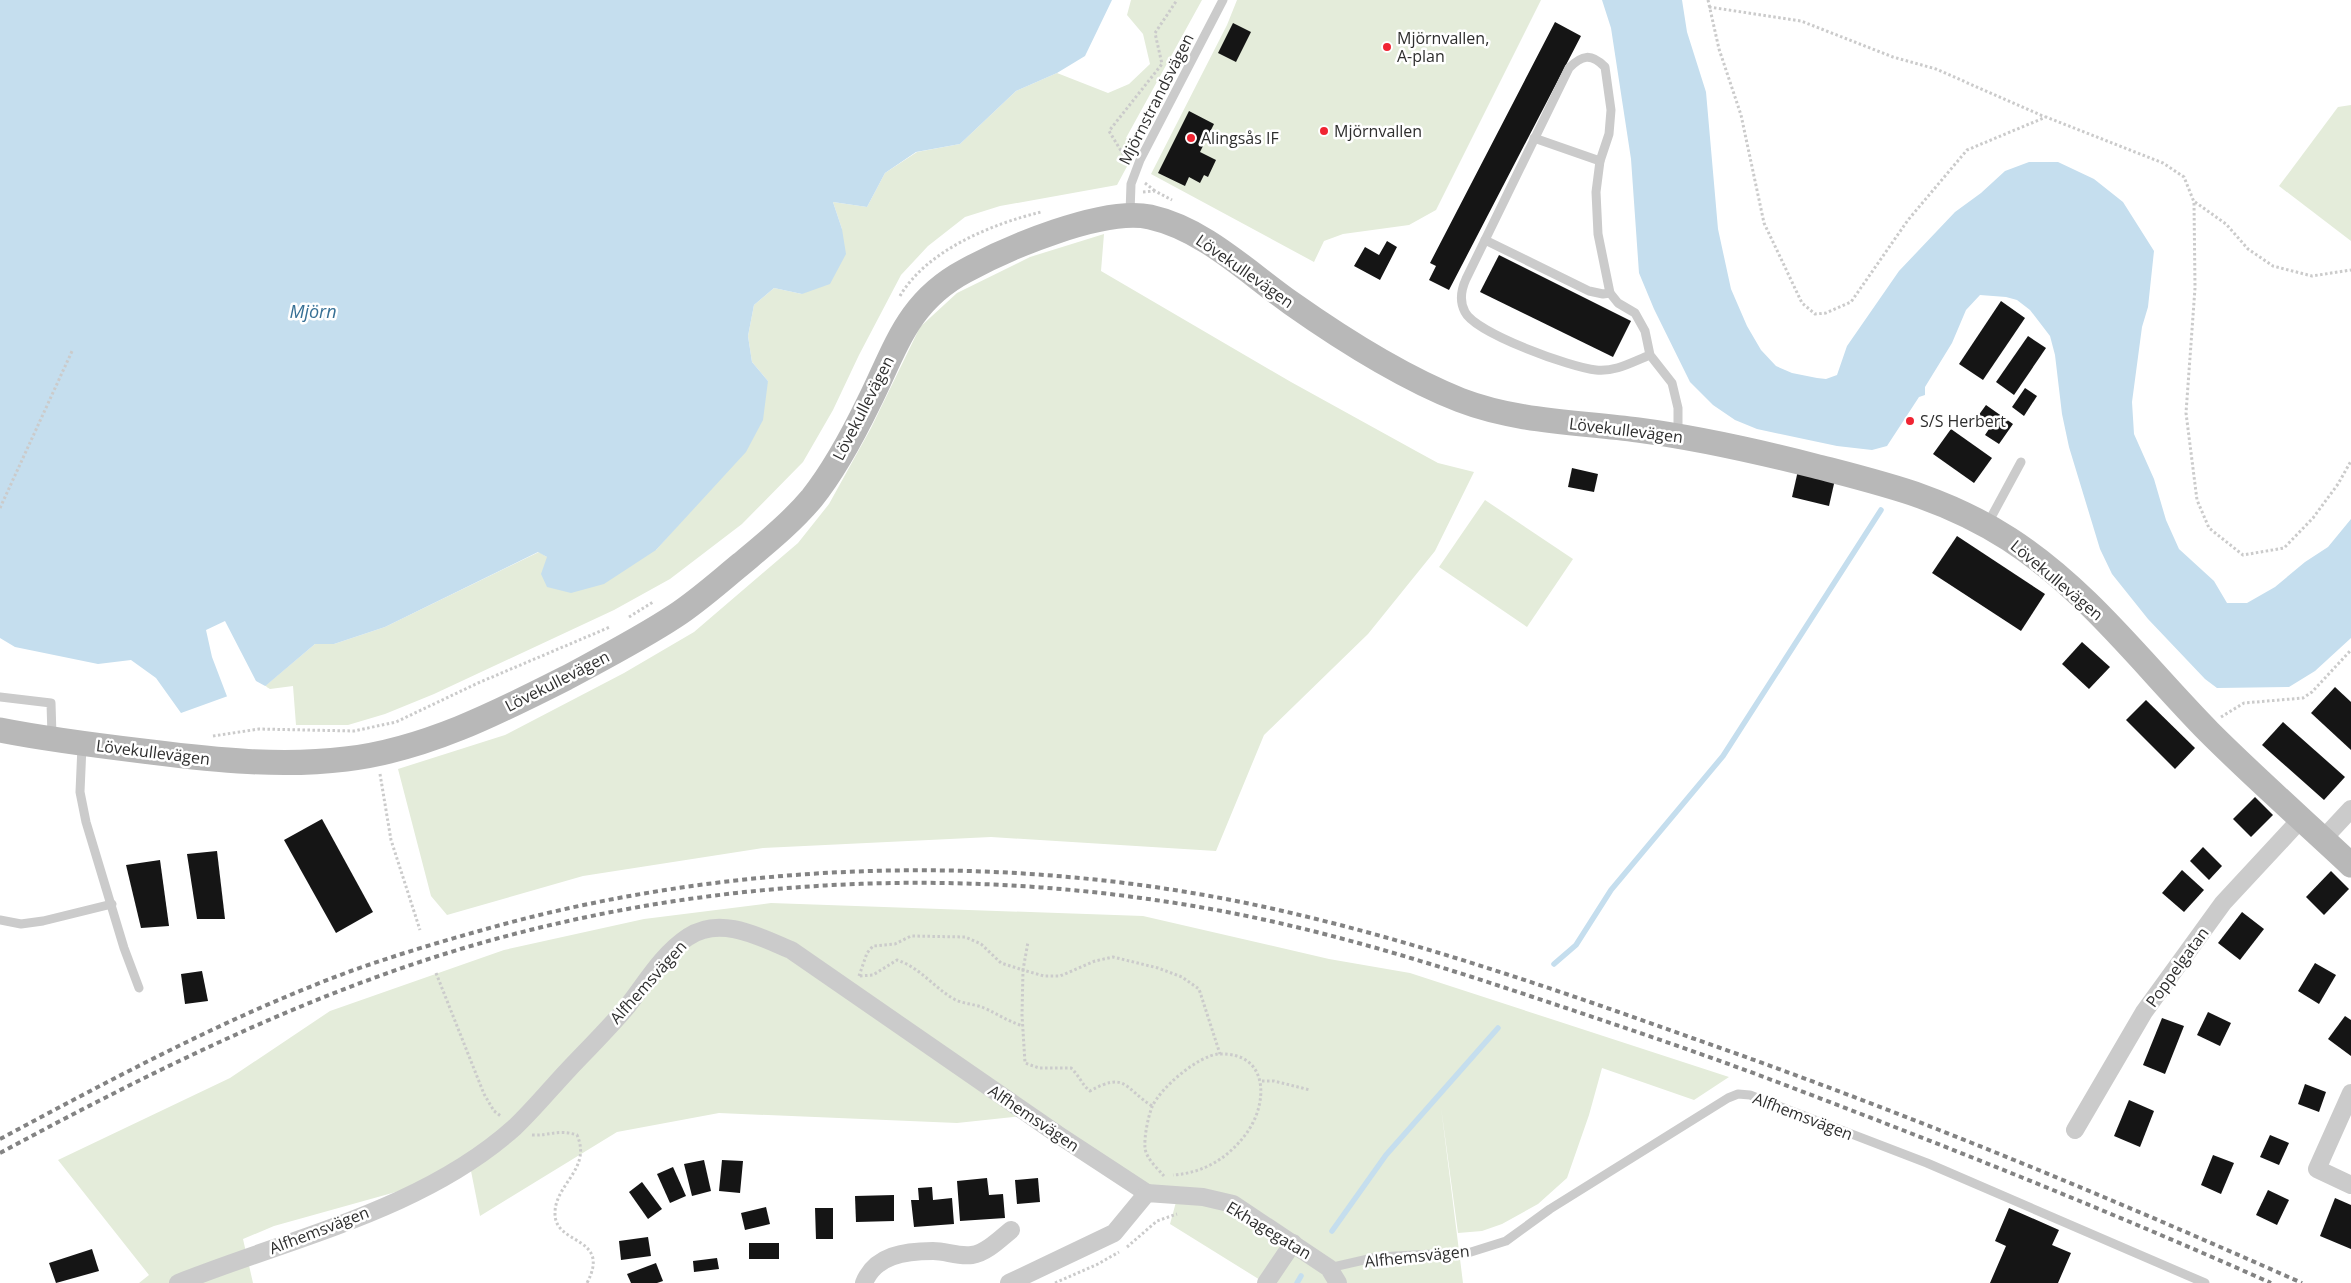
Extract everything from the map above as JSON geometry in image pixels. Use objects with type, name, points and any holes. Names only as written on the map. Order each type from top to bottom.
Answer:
[{"type":"street","name":"Lövekullevägen","points":[[0,730],[52,739],[228,761],[342,760],[376,754],[449,734],[520,701],[623,648],[681,612],[788,524],[811,498],[850,438],[871,398],[901,332],[924,302],[960,274],[1034,240],[1094,221],[1130,204],[1153,218],[1180,228],[1210,244],[1298,308],[1385,362],[1456,398],[1523,417],[1678,435],[1737,446],[1929,497],[1986,526],[2013,541],[2050,569],[2093,607],[2208,731],[2351,865]]},
{"type":"street","points":[[2323,839],[2351,809]]},
{"type":"street","name":"Poppelgatan","points":[[2075,1130],[2144,1012],[2223,903],[2301,819]]},
{"type":"street","name":"Alfhemsvägen","points":[[178,1283],[230,1262],[297,1240],[408,1196],[473,1160],[515,1126],[624,1010],[667,955],[688,937],[708,928],[727,928],[757,935],[791,950],[853,983],[1057,1134],[1147,1193]]},
{"type":"street","points":[[2351,1094],[2318,1169],[2351,1185]]},
{"type":"street","points":[[1009,1283],[1114,1233],[1147,1193]]},
{"type":"street","name":"Ekhagegatan","points":[[1147,1193],[1203,1197],[1232,1204],[1293,1243],[1333,1275]]},
{"type":"street","points":[[864,1283],[876,1263],[894,1256],[934,1251],[954,1255],[973,1255],[997,1242],[1011,1230]]},
{"type":"street","points":[[1266,1283],[1293,1243]]},
{"type":"lane","name":"Mjörnstrandsvägen","points":[[1130,204],[1135,173],[1223,0]]},
{"type":"lane","points":[[1650,354],[1616,370],[1597,370],[1575,366],[1485,331],[1465,314],[1461,290],[1569,68],[1578,59],[1586,57],[1593,58],[1605,67],[1611,110],[1609,134],[1600,161],[1596,192],[1596,216],[1610,293],[1618,303],[1635,313],[1644,331],[1650,354],[1672,382],[1678,408],[1678,435]]},
{"type":"lane","points":[[1534,138],[1600,161]]},
{"type":"lane","points":[[1485,240],[1589,291],[1610,293]]},
{"type":"lane","points":[[1986,526],[2021,462]]},
{"type":"lane","points":[[0,697],[51,703],[52,739]]},
{"type":"lane","points":[[83,743],[80,792],[86,822],[124,948],[139,988]]},
{"type":"lane","points":[[0,920],[21,924],[43,921],[112,904]]},
{"type":"lane","name":"Alfhemsvägen","points":[[1333,1275],[1378,1257],[1471,1252],[1506,1241],[1550,1209],[1728,1098],[1738,1094],[1750,1095],[1927,1163],[2205,1283]]},
{"type":"path","points":[[1176,201],[1155,191],[1135,173],[1109,131],[1162,64],[1154,33],[1177,0]]},
{"type":"path","points":[[1708,0],[1719,49],[1741,115],[1764,223],[1802,303],[1815,314],[1826,313],[1851,302],[1908,220],[1967,150],[2046,117]]},
{"type":"path","points":[[1709,7],[1801,22],[1893,57],[1936,68],[2046,117],[2163,162],[2184,177],[2194,202],[2195,288],[2186,413],[2197,500],[2209,528],[2243,555],[2284,548],[2314,518],[2338,484],[2351,461]]},
{"type":"path","points":[[1130,204],[1155,191]]},
{"type":"path","points":[[2194,202],[2226,224],[2248,249],[2273,266],[2312,276],[2351,270]]},
{"type":"path","points":[[898,299],[927,264],[977,233],[1046,211]]},
{"type":"path","points":[[0,508],[72,349]]},
{"type":"path","points":[[621,621],[654,602]]},
{"type":"path","points":[[206,737],[259,729],[354,730],[396,722],[478,682],[613,626]]},
{"type":"path","points":[[2215,722],[2244,703],[2303,698],[2312,692],[2351,650]]},
{"type":"path","points":[[376,754],[391,840],[420,930]]},
{"type":"path","points":[[853,983],[867,953],[873,946],[895,944],[911,936],[965,937],[981,944],[1000,963],[1044,976],[1060,976],[1095,961],[1113,957],[1158,968],[1182,977],[1200,989],[1220,1054]]},
{"type":"path","points":[[1028,942],[1021,987],[1025,1063],[1039,1068],[1071,1068],[1080,1077],[1083,1086],[1090,1091],[1114,1080],[1123,1082],[1152,1106]]},
{"type":"path","points":[[853,983],[873,975],[897,960],[921,972],[955,1000],[985,1008],[1002,1019],[1023,1026]]},
{"type":"path","points":[[1147,1193],[1164,1176],[1184,1175],[1204,1169],[1221,1160],[1235,1148],[1248,1132],[1260,1109],[1262,1081],[1256,1068],[1240,1057],[1220,1054],[1203,1059],[1183,1072],[1163,1092],[1152,1106],[1145,1149],[1151,1161],[1164,1176]]},
{"type":"path","points":[[1262,1081],[1274,1081],[1310,1090]]},
{"type":"path","points":[[1055,1283],[1098,1264],[1137,1240],[1157,1222],[1186,1211]]},
{"type":"green space","points":[[1131,0],[1202,0],[1126,138],[1138,146],[1117,185],[1000,206],[965,217],[928,246],[901,275],[859,355],[833,410],[803,462],[742,524],[670,579],[614,610],[434,694],[385,714],[348,725],[296,725],[293,686],[270,689],[265,686],[315,644],[334,644],[385,627],[539,552],[547,557],[656,550],[696,505],[768,381],[752,362],[748,336],[754,305],[774,288],[802,294],[842,229],[833,202],[867,207],[885,173],[917,152],[960,144],[1016,91],[1057,73],[1108,93],[1129,84],[1150,64],[1143,34],[1127,15]]},
{"type":"green space","name":"Mjörnvallen","points":[[1237,0],[1541,0],[1436,210],[1409,225],[1343,234],[1324,241],[1314,262],[1151,174],[1227,25]]},
{"type":"green space","points":[[2351,105],[2351,241],[2279,186],[2338,107]]},
{"type":"green space","points":[[1104,234],[1101,271],[1291,382],[1438,463],[1474,472],[1435,551],[1368,634],[1264,735],[1216,851],[991,837],[763,848],[583,876],[447,915],[431,896],[398,769],[505,735],[624,673],[694,632],[798,543],[829,504],[871,428],[920,327],[957,293],[1030,257]]},
{"type":"green space","points":[[1485,500],[1573,559],[1527,627],[1439,567]]},
{"type":"green space","points":[[771,903],[1143,916],[1329,959],[1410,973],[1729,1077],[1694,1100],[1602,1068],[1589,1115],[1567,1178],[1538,1204],[1502,1224],[1482,1231],[1458,1233],[1441,1107],[1463,1283],[1265,1283],[1170,1224],[1176,1202],[1040,1114],[957,1123],[719,1113],[617,1132],[480,1216],[471,1171],[274,1226],[243,1239],[253,1283],[139,1283],[149,1275],[58,1160],[230,1078],[330,1011],[504,950],[644,919]]},
{"type":"water","name":"Mjörn","points":[[0,0],[1112,0],[1085,56],[1057,73],[1016,91],[960,144],[916,152],[885,173],[867,207],[833,202],[842,229],[846,254],[830,284],[802,294],[774,288],[754,305],[748,336],[752,362],[768,381],[763,420],[746,452],[656,550],[604,584],[571,593],[547,587],[541,574],[547,557],[538,552],[385,627],[334,644],[315,644],[263,688],[228,696],[181,713],[156,678],[131,660],[98,664],[15,647],[0,638]]},
{"type":"water","points":[[1602,0],[1682,0],[1687,32],[1706,92],[1718,229],[1731,289],[1747,326],[1761,350],[1776,366],[1792,373],[1826,379],[1837,375],[1847,346],[1899,271],[1955,212],[1981,193],[2005,171],[2029,162],[2058,162],[2094,179],[2123,202],[2154,251],[2148,307],[2142,327],[2132,402],[2134,434],[2154,479],[2166,520],[2179,549],[2214,581],[2227,603],[2247,603],[2275,587],[2305,562],[2328,547],[2351,519],[2351,638],[2315,671],[2289,687],[2217,688],[2205,679],[2148,619],[2112,574],[2100,549],[2069,447],[2062,414],[2055,355],[2050,336],[2030,310],[2017,300],[1980,295],[1966,310],[1952,343],[1925,387],[1925,395],[1919,397],[1887,446],[1872,450],[1837,446],[1757,429],[1735,420],[1713,405],[1690,382],[1654,309],[1639,273],[1631,159],[1611,28]]},
{"type":"pier","points":[[225,621],[256,681],[267,687],[264,690],[228,699],[212,657],[206,630]]},
{"type":"building","points":[[1555,22],[1581,36],[1449,290],[1429,280],[1436,266],[1430,263]]},
{"type":"building","points":[[1233,23],[1251,32],[1236,62],[1218,53]]},
{"type":"building","name":"Alingsås IF","points":[[1189,111],[1214,124],[1200,152],[1216,160],[1208,177],[1204,175],[1200,183],[1189,177],[1185,186],[1158,173]]},
{"type":"building","points":[[1387,241],[1397,247],[1380,280],[1354,266],[1365,247],[1379,255]]},
{"type":"building","points":[[1499,255],[1631,321],[1613,357],[1480,292]]},
{"type":"building","points":[[2001,301],[2025,318],[1983,380],[1959,364]]},
{"type":"building","points":[[2028,336],[2046,348],[2014,395],[1996,382]]},
{"type":"building","points":[[2025,388],[2037,396],[2024,416],[2012,407]]},
{"type":"building","points":[[1986,405],[2013,424],[1999,444],[1985,435],[1991,426],[1978,416]]},
{"type":"building","points":[[1951,429],[1992,458],[1974,483],[1933,454]]},
{"type":"building","points":[[1799,466],[1836,475],[1829,506],[1792,497]]},
{"type":"building","points":[[1572,468],[1598,474],[1594,492],[1568,487]]},
{"type":"building","points":[[1957,536],[2045,594],[2021,631],[1932,573]]},
{"type":"building","points":[[2082,642],[2110,667],[2089,689],[2062,664]]},
{"type":"building","points":[[2335,687],[2351,702],[2351,750],[2311,713]]},
{"type":"building","points":[[2146,700],[2195,748],[2175,769],[2126,720]]},
{"type":"building","points":[[2283,722],[2345,777],[2324,800],[2262,745]]},
{"type":"building","points":[[2255,797],[2273,815],[2251,837],[2233,819]]},
{"type":"building","points":[[322,819],[373,912],[336,933],[284,840]]},
{"type":"building","points":[[2203,847],[2222,866],[2209,880],[2190,861]]},
{"type":"building","points":[[217,851],[225,919],[197,919],[187,854]]},
{"type":"building","points":[[160,860],[169,926],[141,928],[126,865]]},
{"type":"building","points":[[2182,870],[2204,890],[2184,912],[2162,893]]},
{"type":"building","points":[[2331,871],[2349,889],[2324,915],[2306,897]]},
{"type":"building","points":[[2242,912],[2264,929],[2240,960],[2218,943]]},
{"type":"building","points":[[2315,963],[2336,975],[2319,1004],[2298,991]]},
{"type":"building","points":[[202,971],[208,1001],[185,1004],[181,974]]},
{"type":"building","points":[[2208,1012],[2231,1023],[2220,1046],[2197,1035]]},
{"type":"building","points":[[2345,1016],[2351,1020],[2351,1056],[2328,1039]]},
{"type":"building","points":[[2162,1018],[2184,1026],[2165,1074],[2143,1065]]},
{"type":"building","points":[[2305,1084],[2326,1092],[2319,1112],[2298,1104]]},
{"type":"building","points":[[2129,1100],[2154,1111],[2140,1147],[2114,1136]]},
{"type":"building","points":[[2270,1135],[2289,1143],[2279,1165],[2260,1157]]},
{"type":"building","points":[[2213,1155],[2234,1163],[2221,1194],[2201,1185]]},
{"type":"building","points":[[704,1160],[711,1191],[692,1196],[684,1164]]},
{"type":"building","points":[[722,1160],[743,1161],[740,1193],[719,1191]]},
{"type":"building","points":[[673,1167],[686,1196],[670,1203],[657,1174]]},
{"type":"building","points":[[987,1178],[989,1195],[1003,1194],[1005,1218],[960,1221],[957,1181]]},
{"type":"building","points":[[1038,1178],[1040,1202],[1017,1204],[1015,1180]]},
{"type":"building","points":[[642,1182],[662,1209],[648,1219],[629,1192]]},
{"type":"building","points":[[932,1187],[933,1200],[952,1198],[954,1224],[914,1227],[911,1200],[919,1200],[918,1188]]},
{"type":"building","points":[[2268,1190],[2289,1200],[2277,1225],[2256,1215]]},
{"type":"building","points":[[894,1195],[894,1221],[856,1222],[855,1196]]},
{"type":"building","points":[[2335,1198],[2351,1205],[2351,1249],[2320,1236]]},
{"type":"building","points":[[766,1207],[770,1224],[745,1230],[741,1213]]},
{"type":"building","points":[[815,1208],[833,1208],[833,1239],[816,1239]]},
{"type":"building","points":[[2009,1208],[2059,1230],[2052,1245],[2071,1253],[2058,1283],[1990,1283],[2006,1246],[1995,1241]]},
{"type":"building","points":[[648,1237],[651,1256],[621,1260],[619,1241]]},
{"type":"building","points":[[749,1243],[779,1243],[779,1259],[749,1259]]},
{"type":"building","points":[[92,1249],[99,1271],[56,1283],[49,1263]]},
{"type":"building","points":[[717,1258],[719,1269],[694,1272],[693,1261]]},
{"type":"building","points":[[656,1263],[663,1281],[657,1283],[631,1283],[627,1274]]},
{"type":"waterway","points":[[1554,964],[1576,945],[1611,890],[1723,756],[1881,510]]},
{"type":"waterway","points":[[1332,1231],[1386,1155],[1498,1028]]},
{"type":"waterway","points":[[1297,1283],[1301,1276]]},
{"type":"railway","points":[[0,1139],[172,1049],[261,1008],[351,971],[479,931],[576,907],[674,889],[774,877],[875,871],[976,871],[1077,878],[1176,890],[1274,909],[1327,922],[1485,967],[1847,1094],[2076,1185],[2302,1283]]},
{"type":"railway","points":[[0,1153],[128,1086],[258,1025],[392,971],[460,949],[530,930],[616,911],[704,897],[792,888],[880,883],[968,884],[1057,889],[1145,898],[1270,921],[1421,961],[1496,985],[1728,1064],[1914,1134],[2034,1182],[2271,1283]]},
{"type":"place","name":"Mjörnvallen, A-plan","points":[[1387,47]]},
{"type":"place","name":"Mjörnvallen","points":[[1324,131]]},
{"type":"place","name":"Alingsås IF","points":[[1191,138]]},
{"type":"place","name":"S/S Herbert","points":[[1910,421]]}]
